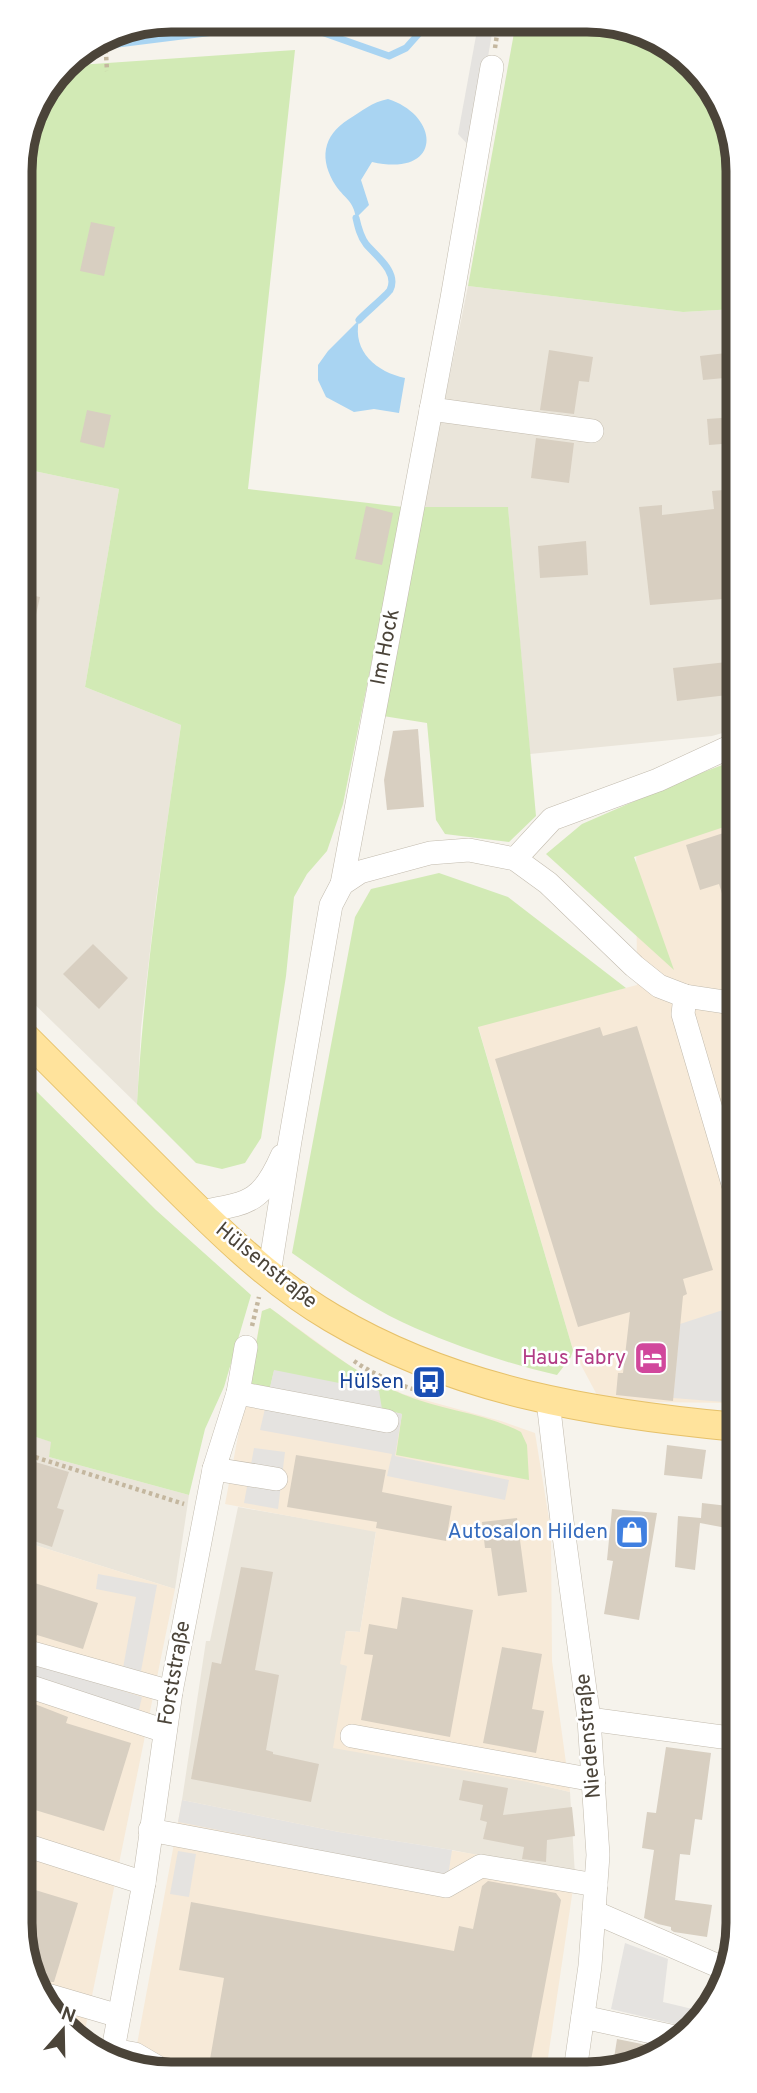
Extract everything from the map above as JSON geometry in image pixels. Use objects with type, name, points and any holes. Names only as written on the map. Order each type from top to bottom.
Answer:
[{"type":"main road","name":"Hülsenstraße","points":[[32,1044],[200,1212],[264,1284],[411,1359],[475,1381],[548,1401],[612,1413],[725,1426]]},
{"type":"street","name":"Im Hock","points":[[264,1284],[331,905],[342,884],[492,67]]},
{"type":"street","points":[[431,409],[592,431]]},
{"type":"street","points":[[515,859],[552,819],[658,780],[726,749]]},
{"type":"street","points":[[342,884],[360,872],[430,853],[469,850],[515,859],[548,884],[659,986],[685,996],[726,1002]]},
{"type":"street","points":[[685,996],[683,1014],[725,1158]]},
{"type":"street","name":"Im Hock","points":[[200,1212],[254,1199],[275,1173],[290,1141]]},
{"type":"street","name":"Forststraße","points":[[114,2049],[144,1883],[171,1692],[214,1469],[238,1393],[246,1347]]},
{"type":"street","points":[[238,1393],[387,1421]]},
{"type":"street","name":"Niedenstraße","points":[[548,1401],[589,1719],[598,1855],[576,2062]]},
{"type":"street","points":[[214,1469],[276,1479]]},
{"type":"street","points":[[32,1653],[171,1692]]},
{"type":"street","points":[[32,1687],[164,1731]]},
{"type":"street","points":[[589,1719],[725,1737]]},
{"type":"street","points":[[352,1735],[594,1780]]},
{"type":"street","points":[[150,1830],[446,1886],[481,1866],[596,1885]]},
{"type":"street","points":[[32,1847],[144,1883]]},
{"type":"street","points":[[594,1912],[719,1966]]},
{"type":"street","points":[[53,1997],[119,2017]]},
{"type":"street","points":[[583,2017],[667,2035]]},
{"type":"street","points":[[125,2054],[135,2054],[144,2059]]},
{"type":"path","points":[[106,48],[107,71]]},
{"type":"path","points":[[246,1347],[264,1284]]},
{"type":"path","points":[[32,1456],[206,1510]]},
{"type":"shaded area","points":[[477,32],[492,32],[472,149],[458,134]]},
{"type":"shaded area","points":[[468,286],[683,312],[726,310],[726,732],[712,736],[530,754],[508,508],[423,507]]},
{"type":"shaded area","points":[[32,471],[119,489],[85,687],[181,725],[141,1028],[137,1104],[32,1002]]},
{"type":"shaded area","points":[[726,800],[725,1403],[646,1402],[597,1395],[573,1350],[478,1026],[637,985],[636,827]]},
{"type":"shaded area","points":[[270,1308],[353,1368],[403,1394],[535,1433],[551,1531],[552,1661],[570,1792],[528,1782],[333,1748],[347,1666],[340,1664],[346,1631],[360,1632],[376,1532],[225,1504],[262,1311]]},
{"type":"shaded area","points":[[723,1310],[725,1319],[725,1402],[673,1398],[680,1324]]},
{"type":"shaded area","points":[[274,1370],[379,1391],[382,1409],[402,1414],[395,1456],[509,1480],[505,1500],[387,1476],[392,1454],[260,1430]]},
{"type":"shaded area","points":[[32,1436],[52,1442],[49,1457],[189,1495],[175,1589],[32,1544]]},
{"type":"shaded area","points":[[254,1448],[285,1452],[278,1509],[244,1503]]},
{"type":"shaded area","points":[[238,1507],[376,1531],[360,1632],[346,1631],[341,1664],[347,1665],[528,1782],[570,1792],[575,1875],[182,1800],[206,1641],[210,1641]]},
{"type":"shaded area","points":[[32,1544],[175,1589],[92,1995],[52,1995],[34,1950]]},
{"type":"shaded area","points":[[98,1574],[157,1585],[141,1671],[123,1668],[136,1597],[96,1589]]},
{"type":"shaded area","points":[[32,1662],[142,1697],[138,1714],[32,1681]]},
{"type":"shaded area","points":[[182,1800],[339,1832],[522,1862],[575,1875],[547,2062],[170,2062],[135,2057]]},
{"type":"shaded area","points":[[182,1800],[339,1832],[452,1850],[448,1876],[178,1822]]},
{"type":"shaded area","points":[[178,1851],[196,1854],[189,1897],[170,1894]]},
{"type":"shaded area","points":[[625,1943],[668,1959],[663,2002],[695,2010],[680,2025],[611,2009]]},
{"type":"green space","points":[[514,32],[614,34],[648,46],[685,72],[707,101],[723,143],[726,170],[726,310],[683,312],[468,286]]},
{"type":"green space","points":[[295,50],[248,489],[403,507],[343,804],[327,851],[307,874],[294,897],[286,976],[261,1138],[245,1163],[222,1169],[196,1163],[137,1104],[149,961],[181,725],[85,687],[119,489],[32,471],[34,143],[50,101],[80,65]]},
{"type":"green space","points":[[423,507],[508,507],[536,816],[509,842],[445,834],[436,820],[427,723],[383,716]]},
{"type":"green space","points":[[726,764],[726,826],[634,857],[674,970],[546,854],[582,824]]},
{"type":"green space","points":[[439,873],[508,897],[626,988],[478,1027],[573,1350],[557,1375],[485,1355],[415,1328],[367,1303],[292,1253],[355,917],[371,889]]},
{"type":"green space","points":[[32,1087],[156,1210],[251,1295],[224,1387],[205,1429],[189,1495],[49,1457],[51,1442],[32,1436]]},
{"type":"green space","points":[[270,1308],[334,1355],[384,1386],[417,1399],[492,1420],[521,1432],[527,1445],[529,1480],[396,1455],[402,1414],[274,1371],[269,1392],[248,1389],[262,1311]]},
{"type":"water","points":[[388,99],[405,107],[418,118],[425,131],[427,143],[422,154],[412,161],[395,165],[372,162],[361,180],[369,205],[356,218],[351,204],[336,186],[327,167],[326,149],[333,133],[340,126],[367,107]]},
{"type":"water","points":[[359,320],[359,342],[369,359],[385,371],[405,378],[399,413],[374,409],[354,412],[326,397],[318,380],[318,365]]},
{"type":"building","points":[[91,222],[115,227],[104,276],[80,271]]},
{"type":"building","points":[[549,350],[593,357],[589,382],[579,381],[574,414],[540,410]]},
{"type":"building","points":[[726,353],[726,378],[703,380],[700,356]]},
{"type":"building","points":[[87,410],[111,415],[104,448],[80,442]]},
{"type":"building","points":[[726,418],[726,444],[709,445],[707,419]]},
{"type":"building","points":[[536,438],[574,443],[569,483],[531,478]]},
{"type":"building","points":[[726,490],[726,599],[650,605],[639,507],[662,505],[662,515],[714,509],[712,491]]},
{"type":"building","points":[[366,506],[393,513],[382,565],[355,559]]},
{"type":"building","points":[[586,541],[588,575],[540,578],[538,546]]},
{"type":"building","points":[[32,595],[40,597],[32,632]]},
{"type":"building","points":[[726,662],[726,695],[677,701],[673,668]]},
{"type":"building","points":[[418,729],[424,807],[387,810],[384,780],[393,731]]},
{"type":"building","points":[[726,832],[726,905],[719,884],[700,890],[686,845]]},
{"type":"building","points":[[93,944],[128,978],[99,1009],[63,974]]},
{"type":"building","points":[[637,1026],[713,1270],[683,1279],[687,1294],[683,1296],[673,1401],[616,1395],[618,1373],[623,1373],[630,1312],[578,1327],[495,1059],[600,1027],[603,1036]]},
{"type":"building","points":[[667,1445],[706,1450],[702,1479],[664,1475]]},
{"type":"building","points":[[296,1455],[386,1470],[382,1492],[452,1506],[446,1541],[376,1528],[377,1522],[287,1507]]},
{"type":"building","points":[[32,1461],[69,1472],[57,1508],[64,1510],[52,1547],[32,1540]]},
{"type":"building","points":[[702,1503],[725,1506],[725,1528],[700,1523],[695,1570],[675,1567],[678,1516],[701,1518]]},
{"type":"building","points":[[612,1509],[657,1513],[639,1620],[604,1614],[613,1561],[607,1560]]},
{"type":"building","points":[[517,1518],[527,1592],[498,1596],[491,1548],[485,1548],[482,1522]]},
{"type":"building","points":[[241,1567],[273,1572],[255,1670],[279,1675],[266,1750],[319,1764],[311,1802],[191,1779],[212,1662],[221,1664]]},
{"type":"building","points":[[32,1582],[98,1603],[83,1649],[37,1635],[35,1639],[32,1638]]},
{"type":"building","points":[[402,1597],[473,1610],[450,1737],[361,1720],[373,1655],[364,1654],[369,1624],[397,1629]]},
{"type":"building","points":[[502,1647],[542,1654],[532,1709],[544,1711],[536,1753],[483,1743]]},
{"type":"building","points":[[32,1703],[68,1717],[66,1723],[131,1743],[104,1831],[32,1809]]},
{"type":"building","points":[[666,1747],[711,1753],[702,1820],[695,1819],[690,1855],[680,1854],[675,1900],[712,1905],[707,1937],[674,1932],[671,1927],[644,1918],[654,1850],[642,1848],[647,1812],[656,1813]]},
{"type":"building","points":[[463,1780],[508,1788],[503,1815],[572,1807],[575,1836],[547,1840],[546,1862],[522,1859],[524,1847],[483,1839],[487,1822],[480,1820],[483,1805],[459,1800]]},
{"type":"building","points":[[488,1881],[556,1893],[561,1900],[531,2062],[210,2062],[224,1978],[179,1970],[191,1902],[454,1951],[459,1926],[473,1929],[482,1886]]},
{"type":"building","points":[[32,1889],[78,1903],[54,1982],[45,1982],[34,1950]]},
{"type":"building","points":[[617,2039],[651,2046],[640,2051],[614,2059]]},
{"type":"waterway","points":[[112,45],[213,32]]},
{"type":"waterway","points":[[321,32],[389,56],[406,48],[420,32]]},
{"type":"waterway","points":[[356,218],[362,238],[389,270],[392,283],[390,290],[359,320]]},
{"type":"place","name":"Haus Fabry","points":[[651,1358]]},
{"type":"place","name":"Hülsen","points":[[429,1382]]},
{"type":"place","name":"Autosalon Hilden","points":[[632,1532]]}]
